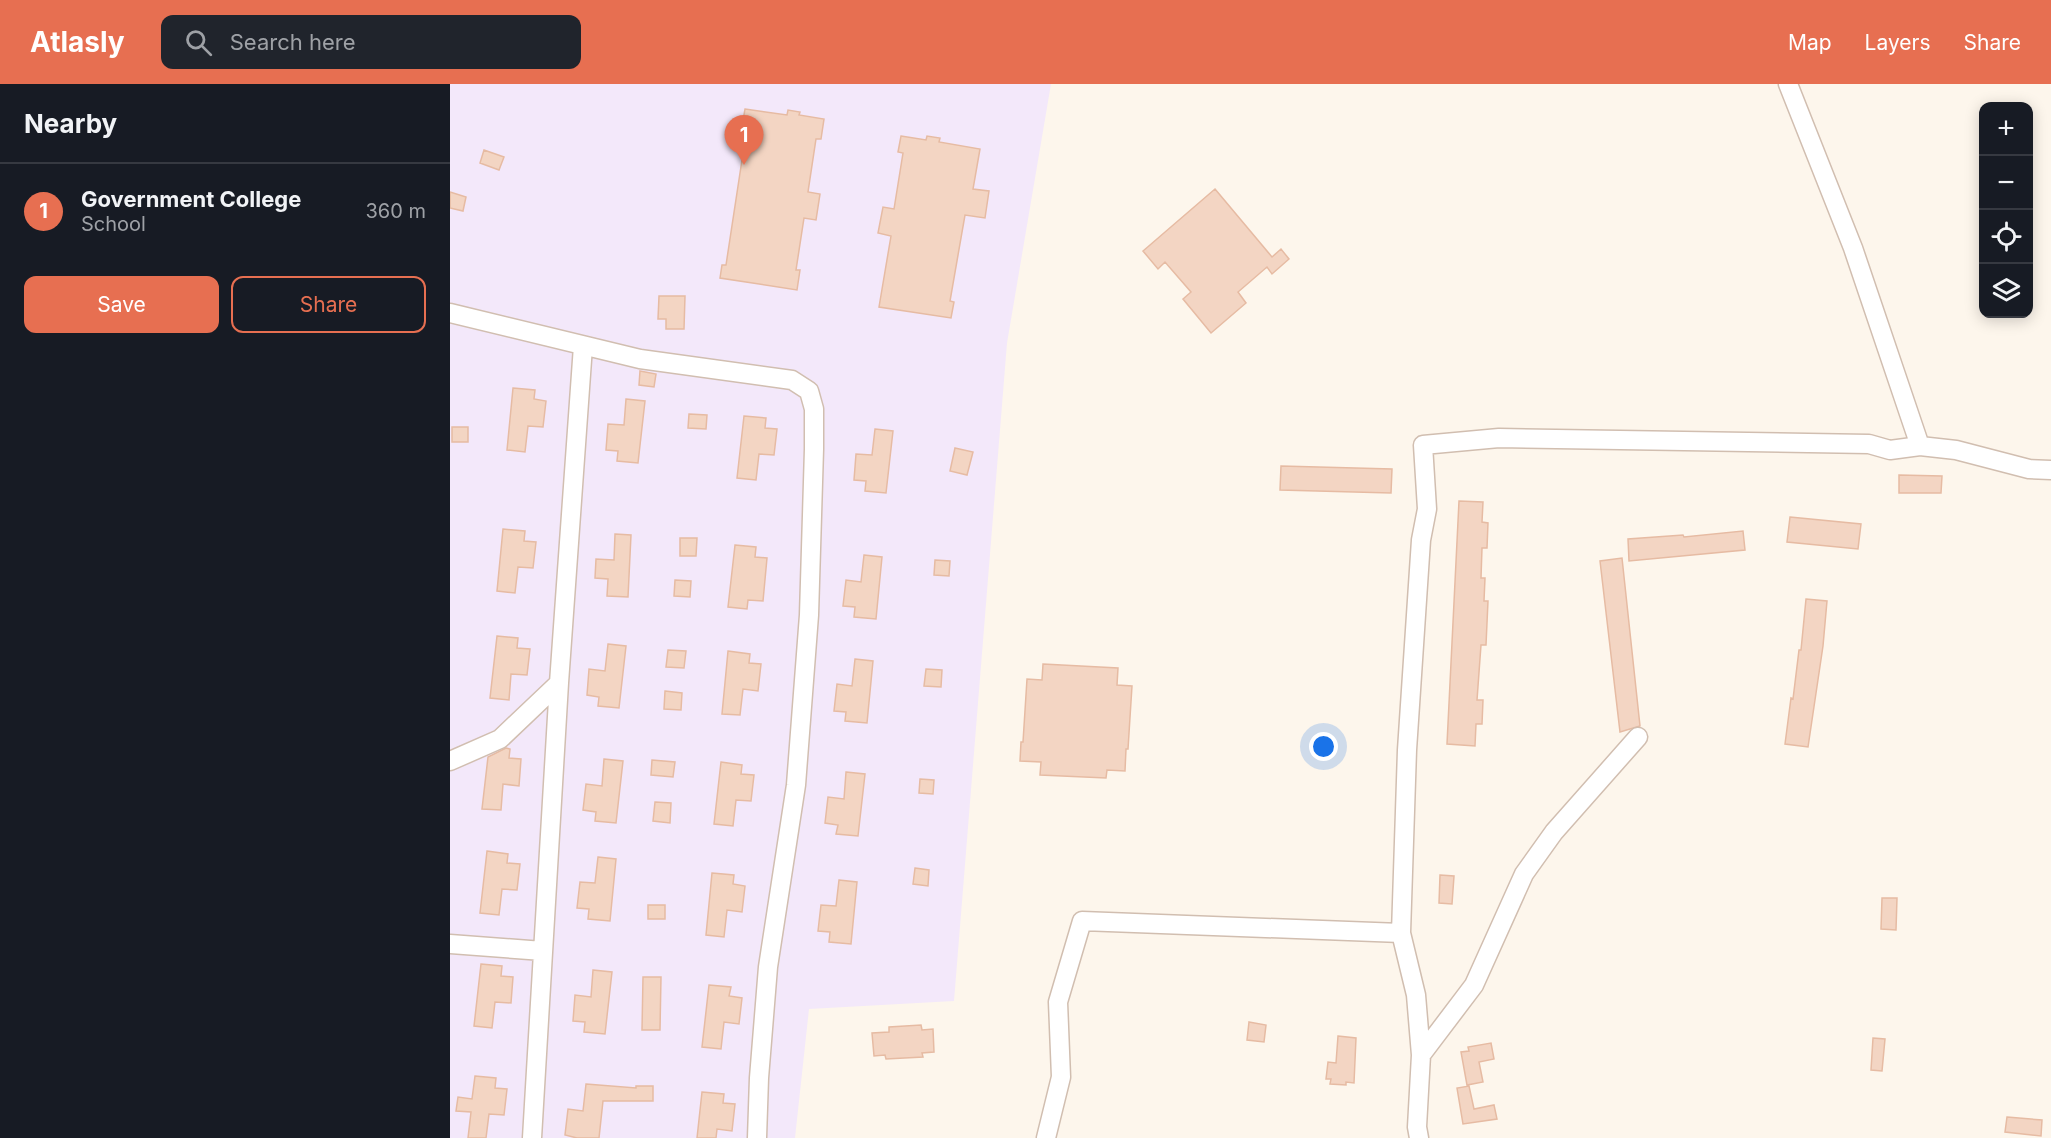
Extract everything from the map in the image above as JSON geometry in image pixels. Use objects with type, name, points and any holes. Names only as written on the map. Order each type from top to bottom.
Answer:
[{"type":"street","points":[[1788,84],[1853,248],[1920,446]]},
{"type":"street","points":[[450,313],[639,359],[792,380],[809,391],[814,409],[809,615],[797,773],[768,967],[759,1078],[757,1138]]},
{"type":"street","points":[[532,1138],[559,683],[583,346]]},
{"type":"street","points":[[1419,1138],[1417,1127],[1421,1055],[1416,995],[1401,933],[1407,750],[1421,540],[1427,509],[1423,445],[1499,438],[1869,444],[1890,450],[1920,446],[1956,450],[2029,469],[2051,470]]},
{"type":"street","points":[[450,761],[500,740],[559,683]]},
{"type":"street","points":[[1421,1055],[1474,985],[1524,874],[1554,832],[1638,737]]},
{"type":"street","points":[[1046,1138],[1061,1077],[1058,1002],[1082,921],[1401,933]]},
{"type":"street","points":[[450,944],[543,951]]},
{"type":"shaded area","points":[[450,84],[1051,84],[1007,343],[954,1001],[809,1009],[795,1138],[450,1138]]},
{"type":"building","points":[[745,109],[787,115],[788,110],[800,112],[799,115],[824,119],[821,139],[816,139],[808,192],[820,194],[816,220],[804,218],[796,270],[800,270],[797,290],[720,278],[722,265],[726,265],[747,127],[742,126]]},
{"type":"building","points":[[901,136],[926,140],[927,136],[940,138],[939,142],[980,149],[973,189],[989,191],[985,218],[965,215],[950,301],[954,302],[951,318],[879,307],[891,236],[878,233],[883,207],[894,209],[903,153],[898,152]]},
{"type":"building","points":[[484,150],[504,157],[499,170],[480,163]]},
{"type":"building","points":[[1215,189],[1272,257],[1281,249],[1289,259],[1272,274],[1267,267],[1238,292],[1246,303],[1211,333],[1183,299],[1191,292],[1165,262],[1158,269],[1143,251]]},
{"type":"building","points":[[450,192],[466,197],[463,211],[450,208]]},
{"type":"building","points":[[659,296],[685,296],[684,329],[666,329],[666,319],[658,319]]},
{"type":"building","points":[[640,371],[656,374],[654,387],[639,385]]},
{"type":"building","points":[[513,388],[535,390],[534,399],[546,401],[543,427],[528,426],[525,452],[507,450]]},
{"type":"building","points":[[626,399],[645,401],[638,463],[617,461],[618,451],[606,450],[608,424],[624,425]]},
{"type":"building","points":[[689,414],[707,415],[706,429],[688,428]]},
{"type":"building","points":[[744,416],[766,418],[765,428],[777,429],[774,455],[759,454],[756,480],[737,478]]},
{"type":"building","points":[[452,427],[468,427],[468,442],[452,442]]},
{"type":"building","points":[[875,429],[893,431],[886,493],[865,491],[866,481],[854,480],[856,454],[872,455]]},
{"type":"building","points":[[955,448],[973,452],[967,475],[950,471]]},
{"type":"building","points":[[1281,466],[1392,469],[1391,493],[1280,490]]},
{"type":"building","points":[[1899,475],[1942,476],[1941,493],[1899,493]]},
{"type":"building","points":[[1459,501],[1483,502],[1482,522],[1488,523],[1487,548],[1482,548],[1481,578],[1485,578],[1484,601],[1488,601],[1486,645],[1481,645],[1477,700],[1483,700],[1482,724],[1476,724],[1475,746],[1447,744]]},
{"type":"building","points":[[1790,517],[1861,524],[1858,549],[1787,542]]},
{"type":"building","points":[[503,529],[525,531],[524,541],[536,542],[533,568],[518,567],[515,593],[497,591]]},
{"type":"building","points":[[1743,531],[1745,550],[1629,561],[1628,539],[1683,535],[1684,537]]},
{"type":"building","points":[[615,534],[631,535],[628,597],[607,596],[608,579],[595,578],[596,559],[614,560]]},
{"type":"building","points":[[680,538],[697,538],[696,556],[680,556]]},
{"type":"building","points":[[735,545],[756,547],[755,557],[767,558],[763,601],[748,600],[747,609],[728,607]]},
{"type":"building","points":[[864,555],[882,557],[876,619],[854,617],[855,607],[843,606],[846,580],[861,582]]},
{"type":"building","points":[[1622,558],[1640,726],[1620,732],[1600,561]]},
{"type":"building","points":[[935,560],[950,561],[949,576],[934,575]]},
{"type":"building","points":[[675,580],[691,581],[690,597],[674,596]]},
{"type":"building","points":[[1806,599],[1827,601],[1823,646],[1808,747],[1785,744],[1799,650],[1801,650]]},
{"type":"building","points":[[497,636],[518,638],[517,648],[530,649],[527,675],[511,674],[509,700],[490,698]]},
{"type":"building","points":[[608,644],[626,646],[619,708],[598,706],[599,697],[587,695],[589,669],[605,671]]},
{"type":"building","points":[[668,650],[686,651],[684,668],[666,667]]},
{"type":"building","points":[[728,651],[750,654],[749,663],[761,664],[758,691],[743,689],[740,715],[722,714]]},
{"type":"building","points":[[855,659],[873,661],[867,723],[845,721],[846,712],[834,711],[837,684],[852,686]]},
{"type":"building","points":[[1043,664],[1118,668],[1117,685],[1132,686],[1125,771],[1107,770],[1106,778],[1040,775],[1041,762],[1020,761],[1027,679],[1042,680]]},
{"type":"building","points":[[926,669],[942,670],[941,687],[924,686]]},
{"type":"building","points":[[665,691],[682,693],[681,710],[664,709]]},
{"type":"building","points":[[506,748],[510,749],[509,758],[521,759],[519,786],[503,784],[501,810],[482,809],[488,757]]},
{"type":"building","points":[[604,759],[623,761],[616,823],[595,821],[596,812],[583,810],[586,784],[602,786]]},
{"type":"building","points":[[652,760],[675,762],[673,777],[651,775]]},
{"type":"building","points":[[721,762],[742,765],[741,774],[754,775],[751,801],[736,800],[733,826],[714,824]]},
{"type":"building","points":[[846,772],[865,774],[858,836],[836,834],[838,825],[825,823],[828,797],[844,799]]},
{"type":"building","points":[[920,779],[934,780],[933,794],[919,793]]},
{"type":"building","points":[[655,802],[671,803],[670,823],[653,821]]},
{"type":"building","points":[[487,851],[508,854],[507,863],[520,864],[517,890],[502,889],[499,915],[480,913]]},
{"type":"building","points":[[598,857],[616,859],[610,921],[588,919],[589,909],[577,908],[580,882],[595,883]]},
{"type":"building","points":[[915,868],[929,870],[928,886],[913,884]]},
{"type":"building","points":[[712,873],[734,875],[733,884],[745,886],[742,912],[727,910],[724,937],[706,935]]},
{"type":"building","points":[[1440,875],[1454,876],[1452,904],[1439,903]]},
{"type":"building","points":[[839,880],[857,882],[851,944],[829,942],[830,932],[818,931],[821,905],[836,906]]},
{"type":"building","points":[[1882,898],[1897,898],[1896,930],[1881,929]]},
{"type":"building","points":[[648,905],[665,905],[665,919],[648,919]]},
{"type":"building","points":[[481,964],[502,966],[501,976],[513,977],[511,1003],[495,1002],[492,1028],[474,1026]]},
{"type":"building","points":[[593,970],[612,972],[605,1034],[584,1032],[585,1022],[573,1021],[575,995],[591,997]]},
{"type":"building","points":[[643,977],[661,977],[660,1030],[642,1030]]},
{"type":"building","points":[[709,985],[731,987],[729,996],[742,998],[739,1024],[724,1022],[721,1049],[702,1047]]},
{"type":"building","points":[[1249,1022],[1266,1025],[1264,1042],[1247,1040]]},
{"type":"building","points":[[921,1025],[922,1030],[933,1029],[934,1052],[922,1053],[923,1057],[886,1059],[885,1055],[874,1056],[872,1033],[889,1032],[889,1027]]},
{"type":"building","points":[[1338,1036],[1356,1038],[1354,1083],[1346,1082],[1346,1085],[1330,1084],[1331,1079],[1326,1079],[1328,1062],[1336,1063]]},
{"type":"building","points":[[1873,1038],[1885,1039],[1882,1071],[1871,1070]]},
{"type":"building","points":[[1491,1043],[1494,1059],[1479,1062],[1483,1082],[1467,1085],[1461,1052],[1469,1051],[1468,1047]]},
{"type":"building","points":[[475,1076],[496,1078],[495,1088],[507,1089],[504,1115],[489,1114],[486,1138],[468,1138],[471,1112],[456,1111],[458,1097],[472,1099]]},
{"type":"building","points":[[586,1084],[636,1088],[636,1086],[653,1086],[653,1101],[603,1101],[599,1138],[577,1138],[565,1135],[568,1109],[583,1111]]},
{"type":"building","points":[[1469,1086],[1474,1109],[1494,1105],[1497,1119],[1463,1124],[1457,1088]]},
{"type":"building","points":[[702,1092],[724,1094],[723,1103],[735,1104],[732,1131],[717,1129],[716,1138],[697,1138]]},
{"type":"building","points":[[2007,1117],[2042,1120],[2041,1136],[2005,1132]]},
{"type":"place","name":"Government College","points":[[744,165]]}]
